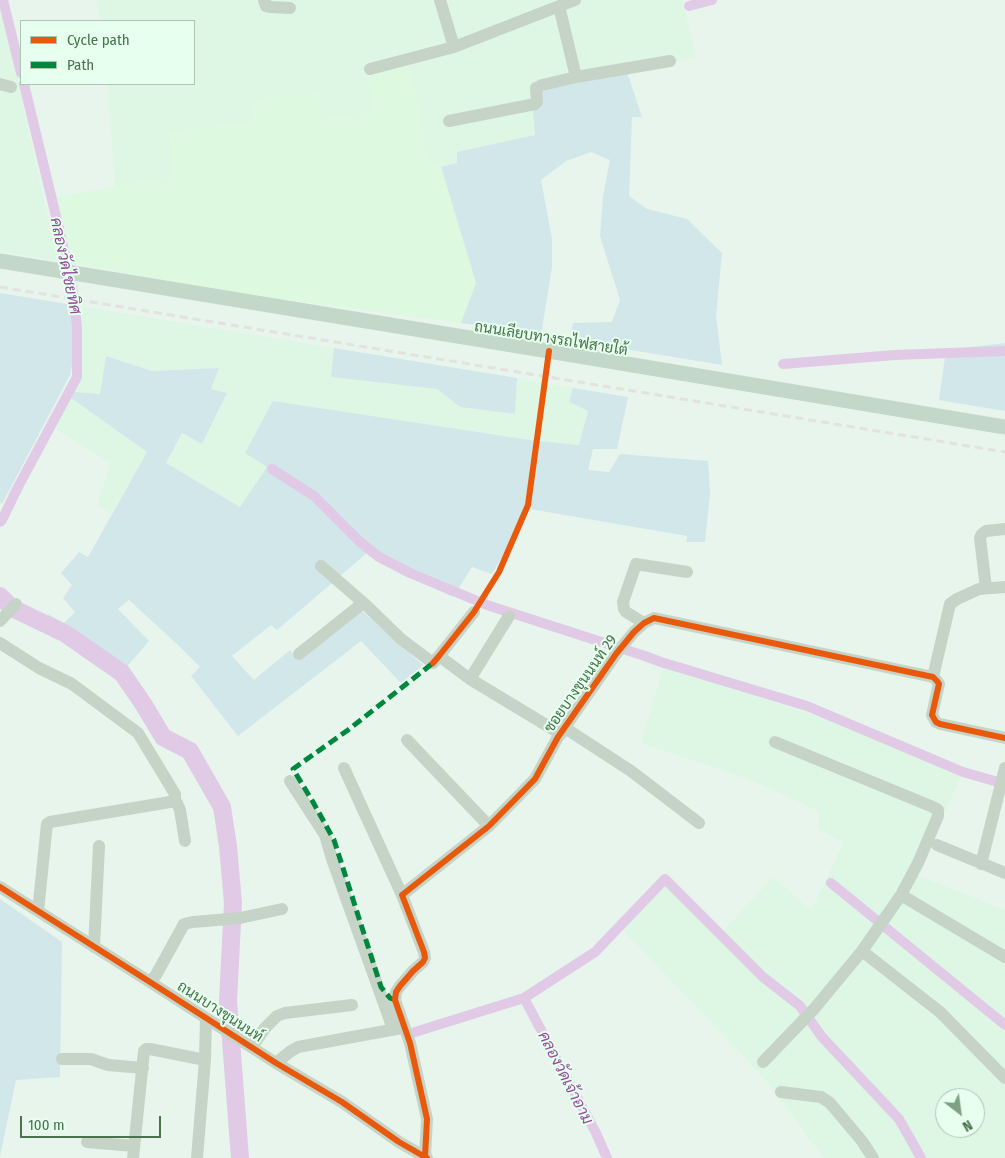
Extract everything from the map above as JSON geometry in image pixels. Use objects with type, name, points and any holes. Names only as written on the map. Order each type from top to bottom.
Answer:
[{"type":"main road","name":"ถนนเลียบทางรถไฟสายใต้","points":[[0,262],[1005,427]]},
{"type":"street","points":[[264,0],[266,6],[290,8]]},
{"type":"street","points":[[440,0],[454,47]]},
{"type":"street","points":[[370,69],[454,47],[575,0]]},
{"type":"street","points":[[559,6],[576,76]]},
{"type":"street","points":[[449,121],[535,104],[537,102],[536,91],[538,86],[576,76],[670,61]]},
{"type":"street","points":[[986,588],[980,538],[986,531],[1005,529]]},
{"type":"street","points":[[687,572],[636,564],[623,602],[624,609],[644,623],[654,618],[933,677],[939,684],[932,715],[936,722],[1005,736]]},
{"type":"street","points":[[321,566],[401,639],[631,771],[699,823]]},
{"type":"street","points":[[933,677],[950,604],[979,589],[1005,586]]},
{"type":"street","points":[[299,654],[363,603]]},
{"type":"street","points":[[0,621],[16,604]]},
{"type":"street","points":[[436,659],[474,612]]},
{"type":"street","points":[[470,679],[509,616]]},
{"type":"street","name":"ซอยบางขุนนนท์ 29","points":[[402,895],[490,826],[535,779],[563,731],[616,654],[644,623]]},
{"type":"street","points":[[0,643],[39,668],[72,684],[138,734],[175,794],[175,799],[170,802],[47,824],[38,911]]},
{"type":"street","points":[[407,740],[490,826]]},
{"type":"street","points":[[763,1062],[814,1009],[862,952],[901,895],[918,863],[938,816],[938,810],[775,742]]},
{"type":"street","points":[[344,768],[402,895],[424,952],[425,958],[423,962],[396,992],[395,1000],[427,1119],[422,1156]]},
{"type":"street","points":[[981,864],[1005,768]]},
{"type":"street","points":[[290,781],[325,835],[332,859],[404,1033]]},
{"type":"street","points":[[173,800],[177,803],[180,810],[185,841]]},
{"type":"street","points":[[937,845],[1005,873]]},
{"type":"street","points":[[94,947],[99,846]]},
{"type":"street","name":"ถนนบางขุนนนท์","points":[[0,887],[276,1063],[342,1102],[422,1156]]},
{"type":"street","points":[[901,895],[1005,957]]},
{"type":"street","points":[[150,982],[156,975],[184,924],[240,918],[282,909]]},
{"type":"street","points":[[862,952],[940,1012],[1005,1078]]},
{"type":"street","points":[[251,1047],[277,1016],[285,1013],[352,1005]]},
{"type":"street","points":[[197,1158],[207,1018]]},
{"type":"street","points":[[276,1063],[298,1047],[404,1033]]},
{"type":"street","points":[[87,1142],[133,1152],[144,1051],[146,1049],[205,1060]]},
{"type":"street","points":[[62,1059],[91,1059],[108,1065],[143,1068]]},
{"type":"street","points":[[781,1092],[821,1097],[830,1104],[862,1141],[873,1158]]},
{"type":"shaded area","points":[[0,0],[5,0],[24,111],[58,261],[0,251]]},
{"type":"shaded area","points":[[97,0],[682,0],[696,57],[627,72],[531,89],[535,135],[457,152],[457,163],[441,167],[426,158],[419,109],[407,65],[373,112],[322,119],[319,94],[254,99],[255,122],[170,132],[173,177],[115,187],[108,85],[195,85],[195,20],[100,20]]},
{"type":"shaded area","points":[[407,65],[419,109],[426,157],[441,167],[476,283],[461,323],[232,292],[74,263],[57,197],[173,177],[170,132],[255,122],[254,99],[318,93],[323,119],[373,112],[368,74]]},
{"type":"shaded area","points":[[627,72],[642,117],[632,117],[629,196],[647,209],[687,219],[722,253],[716,316],[722,365],[570,340],[573,323],[612,322],[620,300],[600,236],[603,196],[610,160],[591,152],[566,161],[541,180],[552,239],[552,267],[541,335],[461,323],[476,283],[441,167],[457,163],[457,152],[535,135],[531,89]]},
{"type":"shaded area","points":[[0,293],[73,305],[74,355],[70,375],[2,504],[0,502]]},
{"type":"shaded area","points":[[73,305],[334,348],[331,377],[437,389],[460,407],[515,414],[517,378],[573,388],[569,402],[588,410],[579,445],[530,440],[267,467],[241,507],[166,463],[182,433],[202,443],[227,393],[211,389],[219,368],[152,371],[106,356],[100,394],[75,392],[71,398],[147,452],[111,514],[97,505],[111,463],[55,429],[75,388]]},
{"type":"shaded area","points":[[1005,343],[1005,411],[939,400],[946,350]]},
{"type":"shaded area","points":[[334,348],[517,378],[515,414],[460,407],[437,389],[331,377]]},
{"type":"shaded area","points":[[106,356],[152,371],[219,368],[211,389],[227,393],[202,444],[182,433],[166,463],[240,507],[267,467],[245,453],[273,401],[530,440],[579,445],[588,411],[569,402],[573,388],[628,397],[617,449],[593,449],[588,470],[609,472],[620,454],[708,461],[710,493],[705,542],[686,542],[687,536],[530,509],[492,574],[472,567],[453,597],[399,572],[367,553],[277,630],[271,625],[232,656],[254,680],[290,650],[297,660],[361,610],[423,665],[401,683],[361,641],[238,736],[191,676],[200,667],[129,600],[118,609],[149,641],[123,671],[41,627],[48,614],[64,623],[75,612],[63,598],[72,585],[61,573],[79,552],[88,557],[147,452],[71,398],[75,392],[100,394]]},
{"type":"shaded area","points":[[664,666],[852,728],[961,776],[917,875],[1005,910],[1005,1158],[824,1158],[764,1077],[622,929],[665,885],[717,938],[773,877],[811,911],[844,842],[819,829],[819,811],[756,782],[641,743]]},
{"type":"shaded area","points":[[0,899],[62,942],[60,1077],[16,1080],[0,1156]]},
{"type":"waterway","name":"คลองวัดไชยทิศ","points":[[3,0],[20,69]]},
{"type":"waterway","points":[[689,6],[712,0]]},
{"type":"waterway","name":"คลองวัดไชยทิศ","points":[[0,522],[77,377],[77,327],[73,292],[24,85]]},
{"type":"waterway","points":[[783,364],[895,355],[1005,351]]},
{"type":"waterway","points":[[272,469],[314,496],[359,541],[379,557],[410,573],[487,605],[661,662],[807,706],[963,772],[1005,784]]},
{"type":"waterway","points":[[0,596],[12,608],[66,634],[122,673],[163,737],[190,751],[222,807],[228,846],[233,903],[228,1001],[240,1158]]},
{"type":"waterway","points":[[415,1032],[524,998],[595,952],[665,879],[763,977],[800,1006],[822,1037],[899,1119],[921,1158]]},
{"type":"waterway","points":[[831,883],[1005,1025]]},
{"type":"waterway","name":"คลองวัดเจ้าอาม","points":[[524,998],[596,1133],[607,1158]]},
{"type":"railway","points":[[0,287],[1005,452]]},
{"type":"marked path","points":[[395,1000],[390,998],[381,987],[334,840],[293,769],[348,730],[433,663]]},
{"type":"cycle path","points":[[433,663],[474,612],[499,572],[528,505],[549,351]]},
{"type":"cycle path","points":[[425,1157],[427,1119],[410,1043],[395,1000],[396,992],[400,986],[425,958],[402,895],[489,826],[535,779],[558,737],[616,654],[644,623],[654,618],[933,677],[939,684],[932,715],[936,722],[1005,738]]},
{"type":"cycle path","points":[[0,887],[276,1063],[342,1102],[399,1142],[427,1158]]}]
